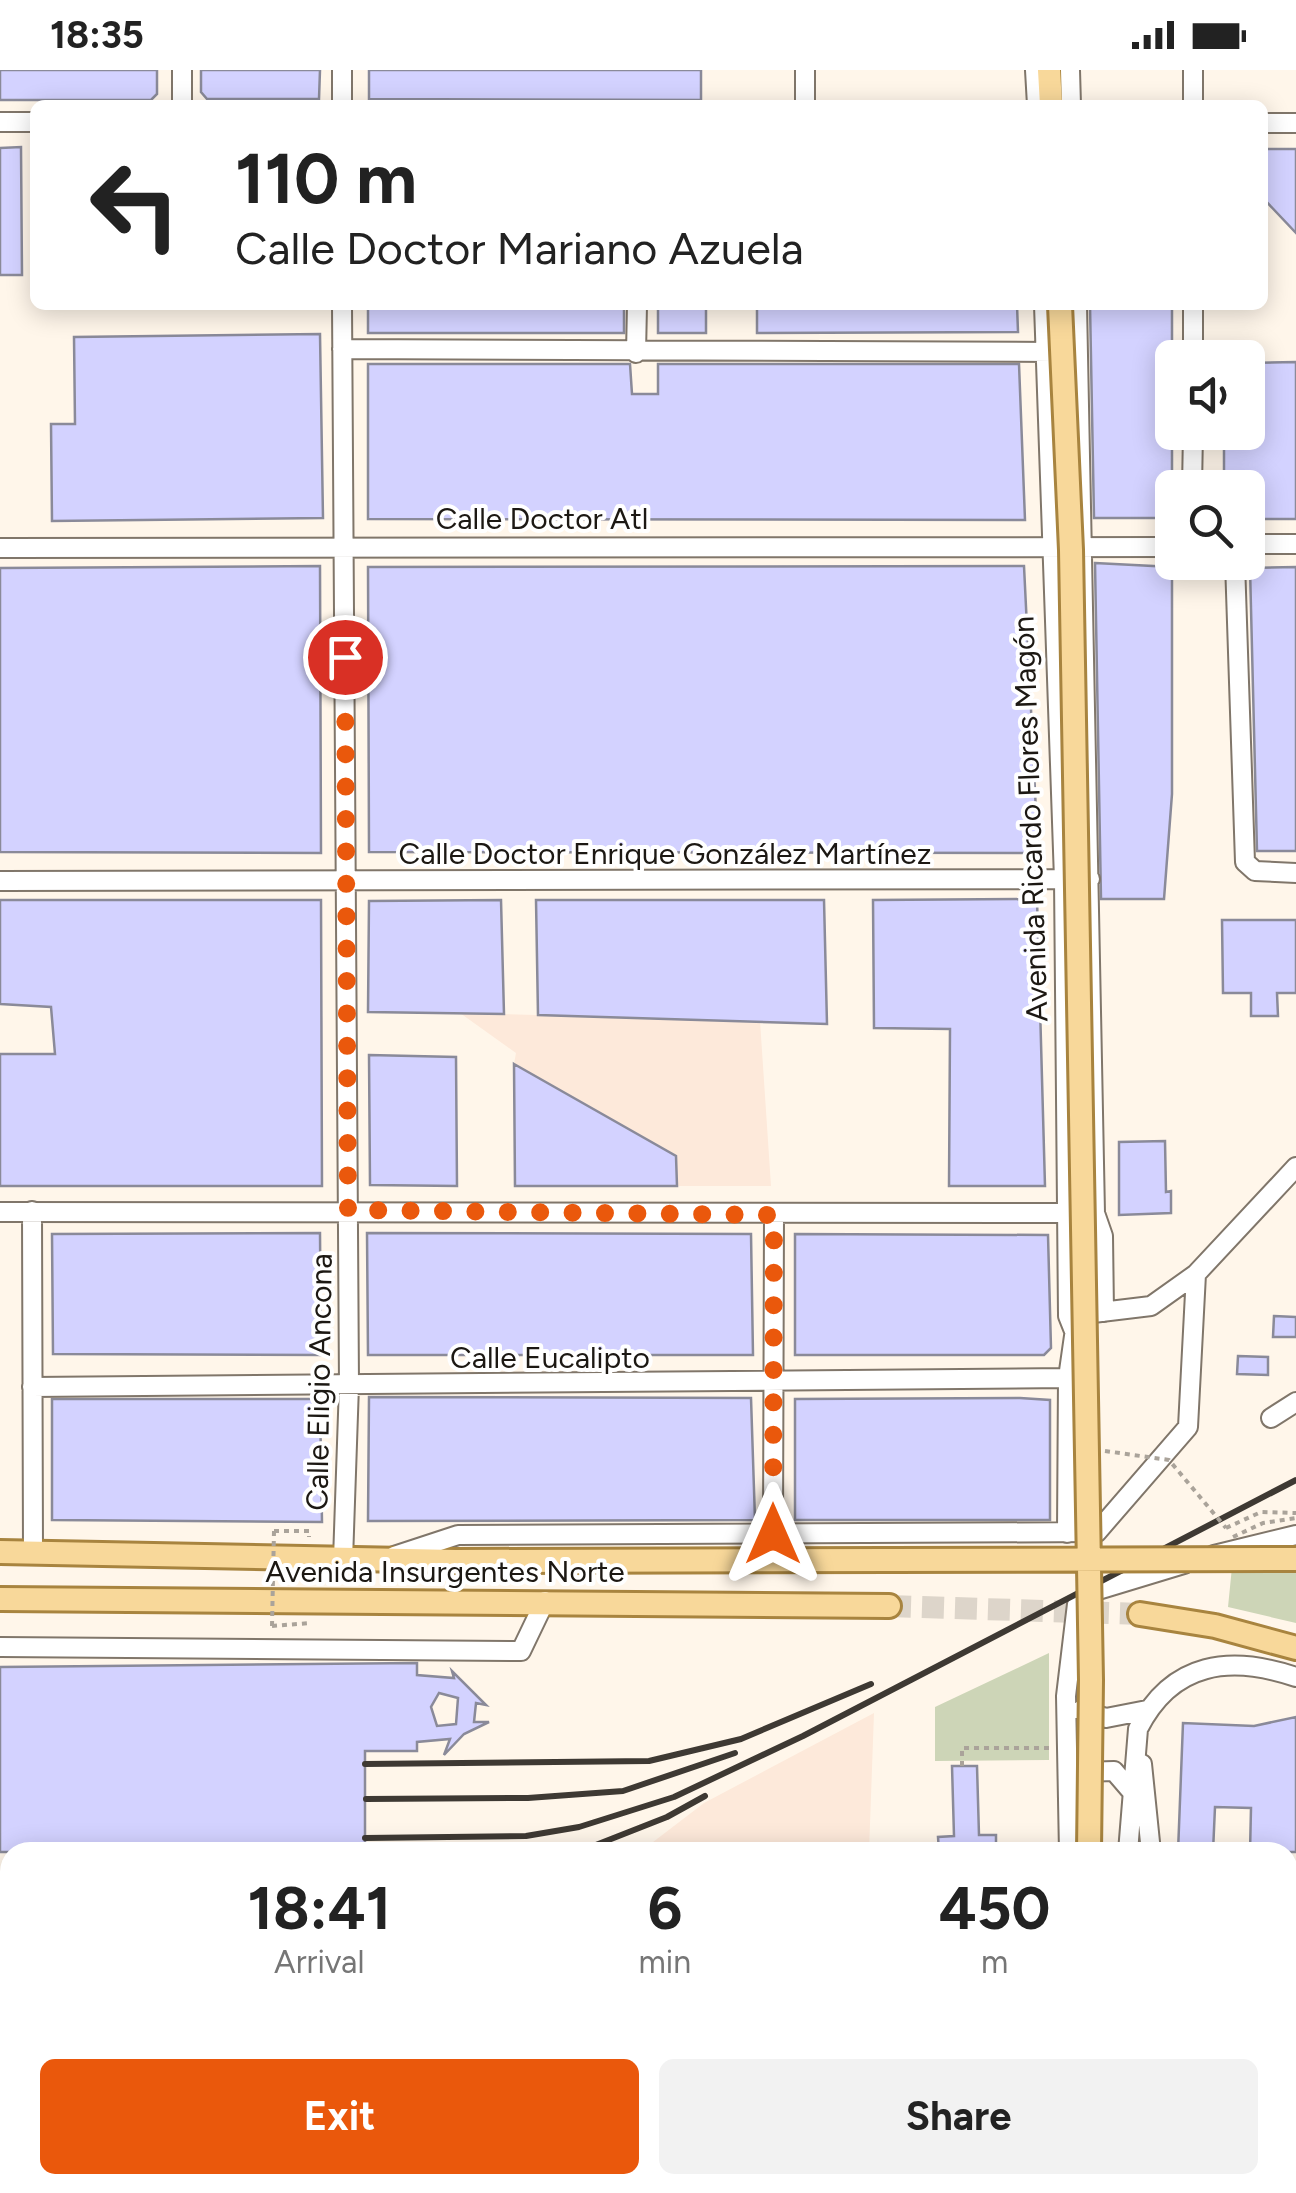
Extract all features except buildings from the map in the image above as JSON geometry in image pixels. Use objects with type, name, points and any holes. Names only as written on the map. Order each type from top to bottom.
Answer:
[{"type":"main road","points":[[1049,70],[1051,100]]},
{"type":"main road","name":"Avenida Ricardo Flores Magón","points":[[1060,310],[1072,550],[1090,1680],[1089,1842]]},
{"type":"main road","name":"Avenida Insurgentes Norte","points":[[0,1552],[380,1561],[1296,1558]]},
{"type":"main road","name":"Avenida Insurgentes Norte","points":[[0,1599],[889,1606]]},
{"type":"main road","points":[[1140,1614],[1215,1626],[1296,1648]]},
{"type":"street","points":[[182,70],[182,100]]},
{"type":"street","points":[[342,70],[342,100]]},
{"type":"street","points":[[805,70],[805,100]]},
{"type":"street","points":[[1036,70],[1037,100]]},
{"type":"street","points":[[1070,70],[1071,100]]},
{"type":"street","points":[[1193,70],[1193,100]]},
{"type":"street","points":[[0,122],[30,122]]},
{"type":"street","points":[[1268,123],[1296,123]]},
{"type":"street","name":"Calle Eligio Ancona","points":[[342,310],[349,1385],[344,1560]]},
{"type":"street","points":[[636,353],[637,310]]},
{"type":"street","name":"Avenida Ricardo Flores Magón","points":[[1044,310],[1064,879],[1073,1321],[1068,1378],[1066,1532]]},
{"type":"street","name":"Avenida Ricardo Flores Magón","points":[[1077,310],[1095,1213],[1102,1236],[1104,1312]]},
{"type":"street","points":[[1193,310],[1193,340]]},
{"type":"street","points":[[342,349],[1078,352]]},
{"type":"street","points":[[1265,544],[1296,544]]},
{"type":"street","name":"Calle Doctor Atl","points":[[0,548],[1155,546]]},
{"type":"street","points":[[1235,580],[1246,862],[1254,871],[1296,872]]},
{"type":"street","name":"Calle Doctor Enrique González Martínez","points":[[0,881],[1090,879]]},
{"type":"street","points":[[1073,1321],[1151,1306],[1196,1274],[1296,1167]]},
{"type":"street","points":[[0,1212],[1095,1213]]},
{"type":"street","points":[[32,1212],[33,1552]]},
{"type":"street","points":[[773,1534],[774,1215]]},
{"type":"street","name":"Avenida Ricardo Flores Magón","points":[[1073,1321],[1102,1236]]},
{"type":"street","name":"Avenida Insurgentes Norte","points":[[380,1561],[458,1536],[1098,1532],[1188,1427],[1196,1274]]},
{"type":"street","name":"Calle Eucalipto","points":[[32,1387],[773,1384],[1068,1378]]},
{"type":"street","points":[[1271,1418],[1296,1402]]},
{"type":"street","points":[[1070,1842],[1066,1696],[1077,1604],[1095,1591],[1255,1542],[1296,1535]]},
{"type":"street","points":[[0,1647],[521,1650],[545,1601]]},
{"type":"street","points":[[1129,1842],[1138,1728],[1147,1710],[1177,1682],[1218,1663],[1261,1665],[1296,1676]]},
{"type":"street","points":[[1066,1696],[1084,1714],[1106,1718],[1147,1710]]},
{"type":"street","points":[[1138,1728],[1150,1842]]},
{"type":"street","points":[[1068,1791],[1082,1772],[1098,1769],[1114,1771],[1132,1792]]},
{"type":"path","points":[[1095,1450],[1169,1460],[1226,1528],[1260,1512],[1296,1515]]},
{"type":"path","points":[[1228,1539],[1264,1523],[1296,1515]]},
{"type":"path","points":[[309,1532],[274,1530],[272,1626],[310,1626]]},
{"type":"path","points":[[962,1766],[962,1748],[1067,1748]]},
{"type":"shaded area","points":[[460,1013],[760,1021],[771,1186],[677,1186],[676,1155],[514,1064],[516,1053]]},
{"type":"shaded area","points":[[874,1713],[869,1842],[653,1842],[704,1803]]},
{"type":"green space","points":[[1296,1553],[1296,1623],[1228,1607],[1232,1567]]},
{"type":"green space","points":[[1049,1653],[1049,1760],[935,1761],[935,1707]]},
{"type":"tunnel","points":[[889,1606],[1140,1614]]},
{"type":"railway","points":[[365,1838],[526,1836],[579,1827],[674,1797],[803,1736],[1296,1480]]},
{"type":"railway","points":[[365,1764],[649,1761],[741,1739],[871,1684]]},
{"type":"railway","points":[[366,1799],[528,1798],[623,1791],[735,1753]]},
{"type":"railway","points":[[603,1842],[667,1817],[705,1796]]},
{"type":"route","points":[[345,657],[348,1210],[774,1215],[773,1534]]}]
